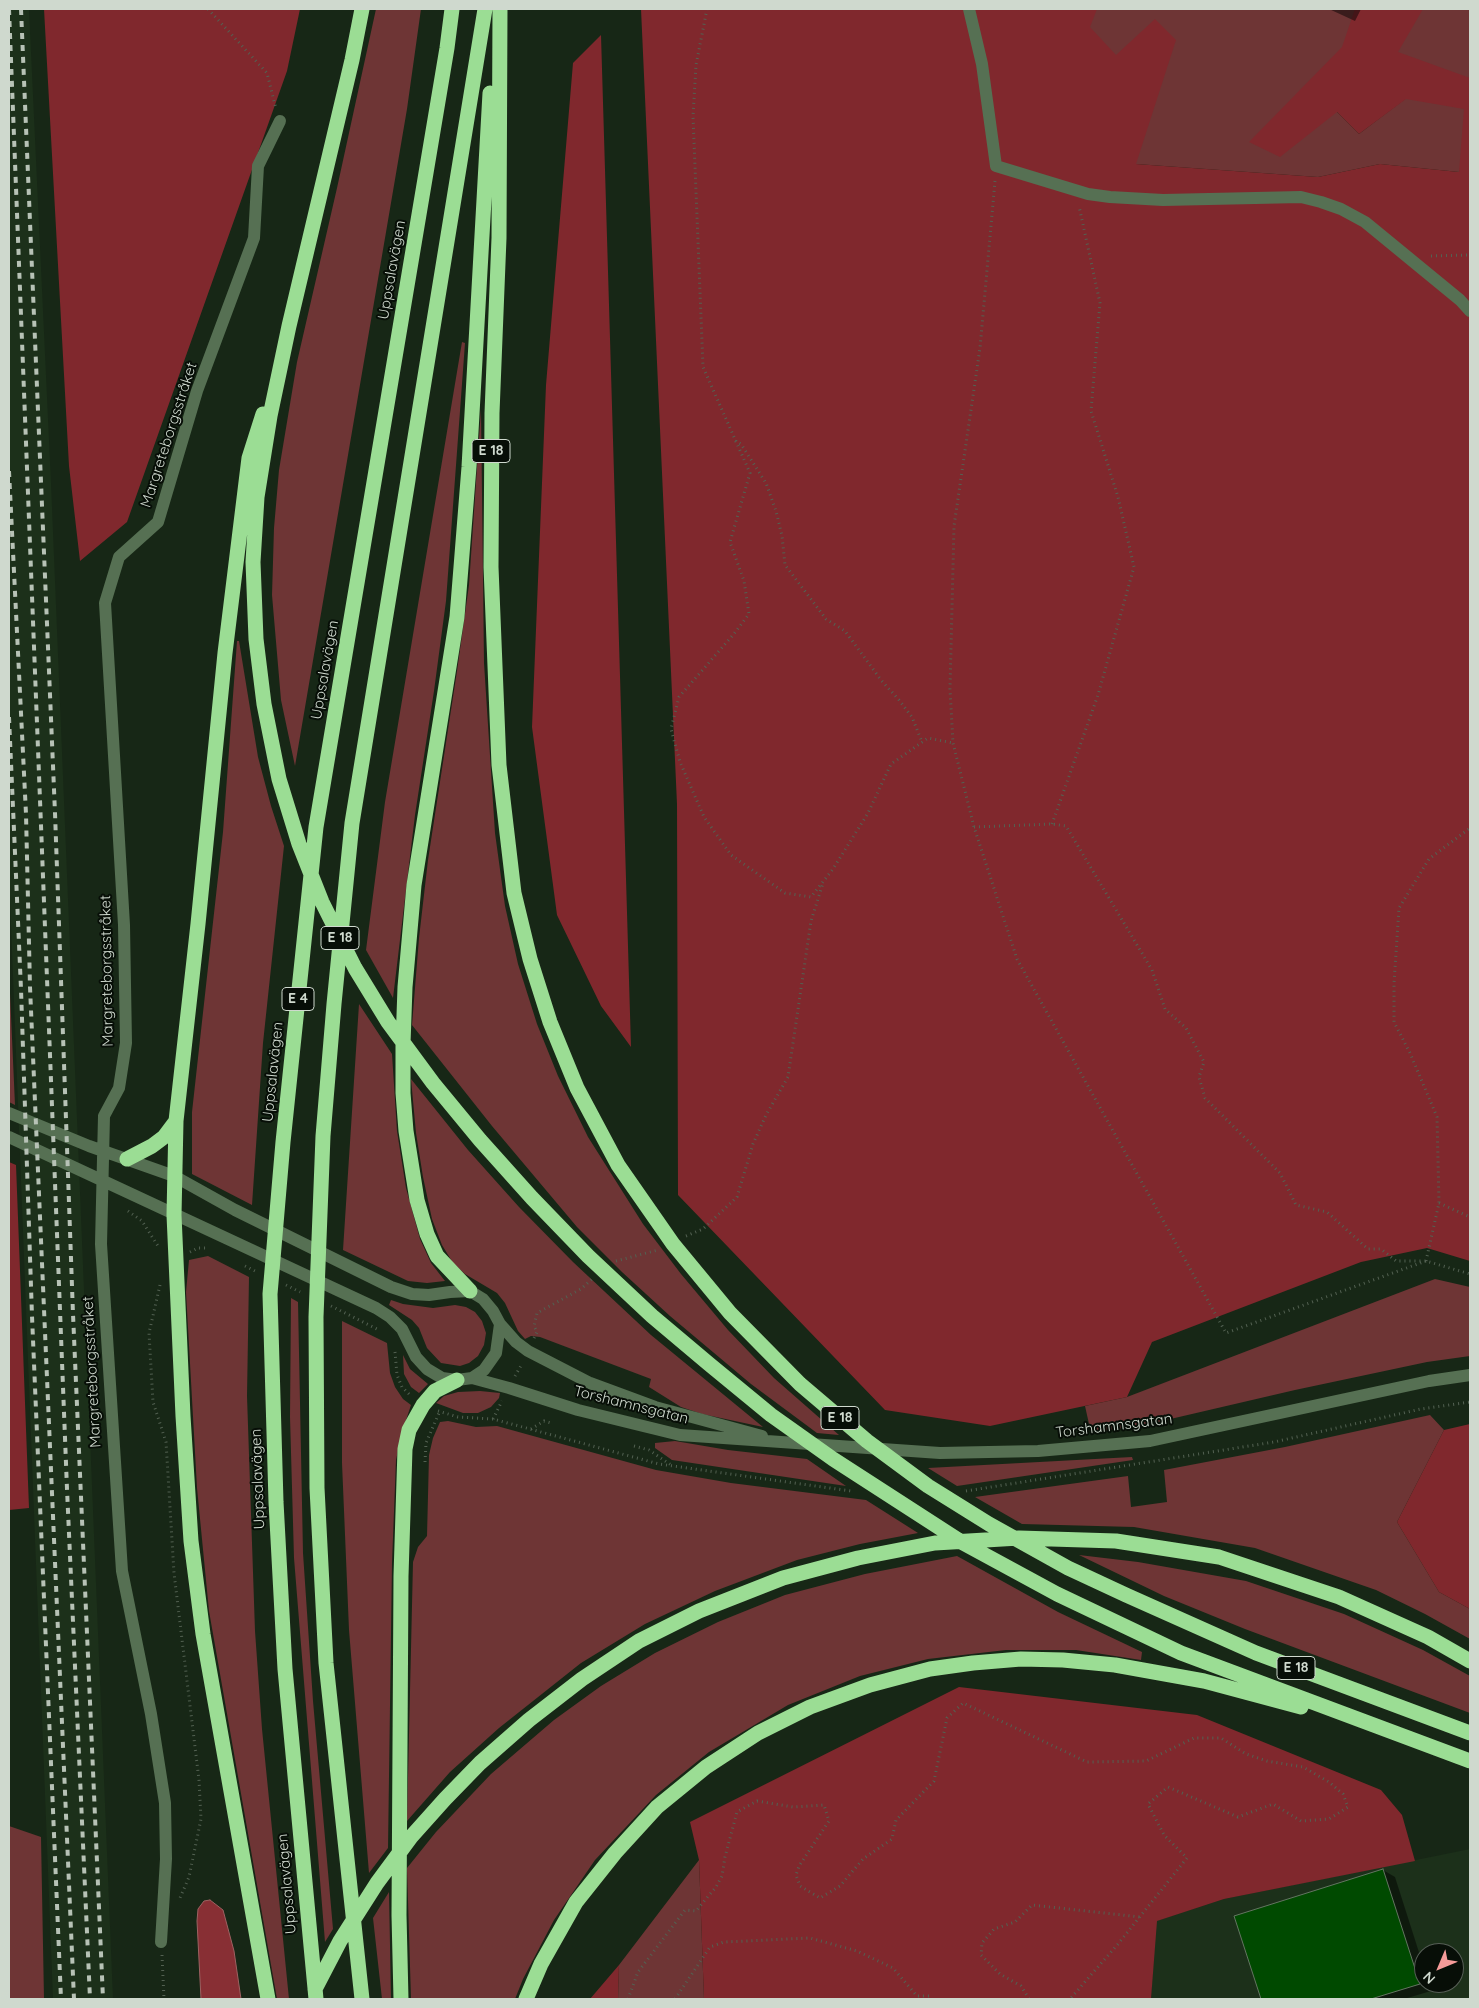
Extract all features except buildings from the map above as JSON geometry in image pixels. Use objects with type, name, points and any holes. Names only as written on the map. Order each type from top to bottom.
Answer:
[{"type":"highway","name":"E 18","points":[[362,9],[270,416],[257,497],[253,562],[256,640],[264,704],[279,779],[300,844],[322,902],[356,968],[388,1022],[433,1083],[480,1140],[588,1256],[652,1316],[787,1426],[895,1500],[963,1542],[1057,1594],[1181,1653],[1470,1760]]},
{"type":"highway","name":"Uppsalavägen","points":[[316,1999],[285,1669],[276,1492],[270,1294],[283,1142],[316,827],[452,9]]},
{"type":"highway","name":"E 4","points":[[362,1999],[326,1663],[317,1488],[316,1317],[323,1136],[352,823],[485,9]]},
{"type":"highway","points":[[470,1291],[438,1256],[427,1234],[417,1200],[406,1130],[403,1093],[403,1044],[405,987],[414,885],[457,617],[469,466],[495,9]]},
{"type":"highway","name":"E 18","points":[[500,9],[499,238],[492,413],[491,557],[499,765],[514,893],[530,959],[550,1022],[577,1088],[618,1165],[673,1244],[730,1314],[800,1384],[867,1441],[928,1486],[989,1524],[1068,1568],[1126,1595],[1256,1653],[1470,1733]]},
{"type":"highway","points":[[268,1999],[203,1634],[197,1588],[183,1416],[174,1176],[176,1121],[225,653],[246,486],[250,458],[289,326]]},
{"type":"highway","points":[[127,1159],[152,1146],[164,1136],[176,1121]]},
{"type":"highway","points":[[400,1999],[398,1915],[401,1576],[405,1449],[409,1430],[423,1405],[435,1392],[464,1379]]},
{"type":"highway","points":[[310,1999],[340,1941],[377,1883],[411,1837],[480,1764],[529,1720],[582,1679],[639,1641],[700,1611],[782,1578],[858,1558],[936,1543],[1019,1538],[1116,1541],[1219,1557],[1339,1597],[1428,1637],[1470,1661]]},
{"type":"highway","points":[[526,1999],[541,1964],[576,1902],[615,1853],[657,1807],[706,1767],[758,1733],[810,1707],[870,1685],[930,1670],[973,1663],[1021,1659],[1063,1660],[1115,1665],[1204,1681],[1383,1729]]},
{"type":"street","points":[[969,9],[982,64],[996,166],[1075,190],[1110,197],[1163,200],[1301,197],[1341,209],[1365,222],[1470,311]]},
{"type":"street","name":"Margreteborgsstråket","points":[[161,1942],[166,1859],[165,1803],[151,1714],[122,1571],[101,1244],[104,1116],[119,1088],[126,1043],[124,925],[105,603],[119,557],[158,522],[197,391],[254,238],[258,166],[280,121]]},
{"type":"street","points":[[9,1113],[89,1146],[174,1176],[235,1210],[391,1287],[412,1294],[429,1295],[470,1291]]},
{"type":"street","name":"Torshamnsgatan","points":[[9,1137],[376,1308],[390,1317],[402,1329],[416,1358],[427,1369],[442,1378],[464,1379],[509,1388],[578,1410],[680,1435],[940,1454],[1038,1451],[1150,1442],[1429,1381],[1470,1375]]},
{"type":"street","name":"Torshamnsgatan","points":[[470,1291],[483,1300],[493,1311],[500,1324],[516,1342],[528,1351],[590,1383],[655,1407],[786,1442]]},
{"type":"street","points":[[464,1379],[484,1370],[496,1353],[500,1324]]},
{"type":"path","points":[[208,9],[267,73],[280,121]]},
{"type":"path","points":[[707,9],[696,65],[693,116],[703,367],[750,473],[730,542],[744,581],[749,614],[679,697],[671,729],[680,762],[704,817],[731,855],[785,893],[811,897],[868,813],[891,764],[928,738],[954,743]]},
{"type":"path","points":[[996,166],[980,348],[954,526],[950,689],[954,743],[974,827],[1016,959],[1226,1333],[1426,1261]]},
{"type":"path","points":[[1052,824],[1098,695],[1134,567],[1118,497],[1091,411],[1100,303],[1075,190]]},
{"type":"path","points":[[1406,256],[1470,254]]},
{"type":"path","points":[[735,441],[741,444],[766,483],[782,536],[785,565],[826,619],[845,631],[881,680],[912,716],[922,742]]},
{"type":"path","points":[[974,827],[1052,824],[1066,826],[1152,970],[1165,1009],[1186,1028],[1204,1062],[1199,1077],[1205,1098],[1280,1173],[1296,1204],[1327,1212],[1368,1249],[1381,1249],[1396,1261],[1426,1261],[1470,1274]]},
{"type":"path","points":[[1426,1261],[1439,1203],[1436,1117],[1410,1053],[1394,1022],[1398,908],[1429,859],[1470,828]]},
{"type":"path","points":[[688,1234],[704,1229],[737,1197],[753,1144],[766,1115],[788,1077],[810,921],[823,881]]},
{"type":"path","points":[[1439,1203],[1470,1216]]},
{"type":"path","points":[[158,1246],[158,1254]]},
{"type":"path","points":[[161,1278],[149,1334],[153,1402],[166,1442],[174,1574],[199,1780],[201,1819],[189,1877],[177,1903]]},
{"type":"path","points":[[425,1462],[426,1443],[440,1412]]},
{"type":"path","points":[[531,1429],[544,1421],[551,1423]]},
{"type":"path","points":[[634,1446],[650,1450],[673,1466]]},
{"type":"path","points":[[628,1999],[638,1972],[685,1910],[696,1911],[722,1876],[737,1812],[757,1801],[793,1807],[824,1805],[829,1821],[799,1866],[796,1875],[800,1886],[820,1898],[840,1886],[864,1860],[892,1839],[896,1820],[934,1781],[947,1718],[964,1703],[1087,1762],[1146,1761],[1194,1738],[1221,1738],[1246,1754],[1267,1761],[1303,1767],[1329,1782],[1343,1794],[1348,1807],[1329,1820],[1301,1821],[1274,1804],[1238,1817],[1168,1787],[1148,1804],[1164,1835],[1187,1858],[1140,1917],[1070,1999]]},
{"type":"path","points":[[1029,1999],[1021,1986],[1000,1974],[981,1955],[982,1943],[994,1929],[1015,1922],[1032,1905],[1140,1917]]},
{"type":"path","points":[[675,1999],[710,1948],[724,1942],[810,1938],[857,1951],[893,1968],[917,1996],[929,1996],[932,1999]]},
{"type":"path","points":[[161,1942],[164,1999]]},
{"type":"shaded area","points":[[9,9],[29,9],[51,483],[113,1999],[53,1999],[9,874]]},
{"type":"shaded area","points":[[44,9],[300,9],[287,71],[127,522],[80,561],[69,466]]},
{"type":"shaded area","points":[[376,9],[421,9],[407,109],[295,766],[281,700],[272,595],[274,528],[279,470],[297,362]]},
{"type":"shaded area","points":[[641,9],[1097,9],[1090,27],[1116,55],[1155,19],[1176,40],[1136,164],[1318,177],[1380,164],[1459,172],[1464,109],[1406,99],[1359,134],[1337,112],[1280,157],[1249,142],[1342,47],[1355,9],[1423,9],[1398,52],[1470,78],[1470,1261],[1427,1248],[1361,1262],[1152,1342],[1127,1397],[990,1426],[885,1410],[678,1195],[677,804]]},
{"type":"shaded area","points":[[1047,9],[1470,9],[1470,150],[1459,172],[1380,164],[1318,177],[1136,164]],"holes":[[[1405,99],[1359,134],[1337,112]]]},
{"type":"shaded area","points":[[601,35],[631,1047],[601,1006],[557,915],[532,727],[546,385],[573,63]]},
{"type":"shaded area","points":[[462,342],[465,343],[446,601],[415,815],[393,998],[366,950],[385,802]]},
{"type":"shaded area","points":[[481,409],[484,663],[495,833],[505,906],[518,964],[537,1024],[558,1076],[588,1137],[643,1224],[681,1274],[728,1330],[774,1378],[839,1435],[817,1433],[751,1384],[670,1316],[622,1272],[577,1227],[492,1126],[412,1025],[428,860],[469,585]]},
{"type":"shaded area","points":[[237,641],[239,641],[258,757],[284,846],[263,1043],[252,1205],[192,1174],[192,1112],[223,832]]},
{"type":"shaded area","points":[[9,971],[15,1105],[9,1102]]},
{"type":"shaded area","points":[[359,1004],[392,1054],[397,1131],[406,1188],[420,1239],[431,1263],[445,1281],[427,1283],[408,1281],[343,1250]]},
{"type":"shaded area","points":[[411,1079],[468,1150],[519,1207],[573,1262],[651,1335],[763,1427],[702,1414],[681,1407],[649,1387],[651,1379],[540,1337],[531,1336],[525,1339],[518,1331],[505,1303],[497,1293],[465,1274],[453,1263],[442,1245],[432,1219],[423,1177],[416,1133]]},
{"type":"shaded area","points":[[9,1162],[16,1165],[29,1508],[9,1510]]},
{"type":"shaded area","points":[[208,1256],[249,1277],[247,1396],[255,1631],[262,1729],[289,1999],[277,1999],[209,1611],[197,1488],[186,1292],[189,1260]]},
{"type":"shaded area","points":[[1435,1279],[1470,1287],[1470,1356],[1427,1362],[1149,1424],[1091,1433],[1085,1406],[1127,1397]]},
{"type":"shaded area","points":[[291,1298],[298,1302],[303,1553],[313,1701],[333,1929],[325,1942],[294,1558],[290,1417]]},
{"type":"shaded area","points":[[391,1300],[403,1304],[433,1308],[455,1305],[466,1307],[475,1312],[482,1321],[486,1333],[484,1345],[478,1356],[469,1363],[460,1366],[441,1363],[427,1348],[419,1328],[412,1320],[389,1305]]},
{"type":"shaded area","points":[[342,1321],[387,1343],[390,1373],[395,1387],[403,1399],[411,1405],[402,1432],[396,1460],[392,1563],[388,1848],[369,1873],[349,1630],[342,1463]]},
{"type":"shaded area","points":[[403,1355],[410,1369],[428,1384],[419,1393],[411,1387],[404,1374]]},
{"type":"shaded area","points":[[480,1391],[500,1393],[499,1398],[491,1407],[478,1413],[463,1413],[436,1403],[444,1396],[458,1392]]},
{"type":"shaded area","points":[[1430,1415],[1444,1430],[1397,1522],[1439,1592],[1470,1609],[1470,1639],[1376,1590],[1255,1548],[1134,1527],[1022,1524],[975,1497],[1128,1476],[1131,1507],[1167,1502],[1164,1470],[1285,1447]]},
{"type":"shaded area","points":[[448,1421],[476,1427],[497,1426],[656,1470],[731,1483],[866,1500],[918,1533],[860,1544],[797,1560],[715,1591],[645,1624],[581,1663],[499,1728],[450,1772],[407,1821],[413,1562],[418,1547],[427,1536],[429,1455],[433,1438],[440,1422]]},
{"type":"shaded area","points":[[1470,1424],[1470,1609],[1439,1592],[1397,1522],[1444,1430]]},
{"type":"shaded area","points":[[675,1441],[728,1450],[807,1459],[846,1486],[672,1460],[655,1448],[655,1443]]},
{"type":"shaded area","points":[[1132,1457],[1133,1460],[957,1486],[928,1468]]},
{"type":"shaded area","points":[[1079,1555],[1138,1562],[1246,1581],[1344,1614],[1423,1650],[1470,1676],[1470,1713],[1245,1629],[1164,1596]]},
{"type":"shaded area","points":[[957,1556],[1058,1612],[1142,1652],[1141,1660],[1076,1650],[1006,1650],[928,1659],[860,1676],[788,1705],[709,1752],[656,1795],[595,1860],[554,1920],[523,1979],[515,1999],[411,1999],[407,1868],[436,1832],[491,1774],[554,1720],[601,1686],[655,1653],[718,1622],[785,1595],[865,1574]]},
{"type":"shaded area","points":[[959,1687],[1197,1715],[1381,1790],[1402,1815],[1415,1861],[1224,1899],[1157,1921],[1151,1999],[704,1999],[699,1860],[690,1822]]},
{"type":"shaded area","points":[[9,1826],[41,1837],[44,1999],[9,1999]]},
{"type":"shaded area","points":[[1470,1849],[1470,1999],[1151,1999],[1156,1921],[1224,1899]]},
{"type":"shaded area","points":[[699,1860],[704,1999],[618,1999],[619,1965]]},
{"type":"shaded area","points":[[389,1892],[391,1999],[382,1999],[373,1918]]},
{"type":"shaded area","points":[[210,1900],[223,1910],[234,1951],[241,1999],[201,1999],[198,1909],[204,1901]]},
{"type":"shaded area","points":[[619,1965],[618,1999],[590,1999]]},
{"type":"railway","points":[[9,9],[67,1489],[90,1999]]},
{"type":"railway","points":[[21,9],[55,813],[73,1314],[103,1999]]},
{"type":"railway","points":[[9,471],[26,814],[30,987],[74,1999]]},
{"type":"railway","points":[[9,717],[61,1999]]}]
